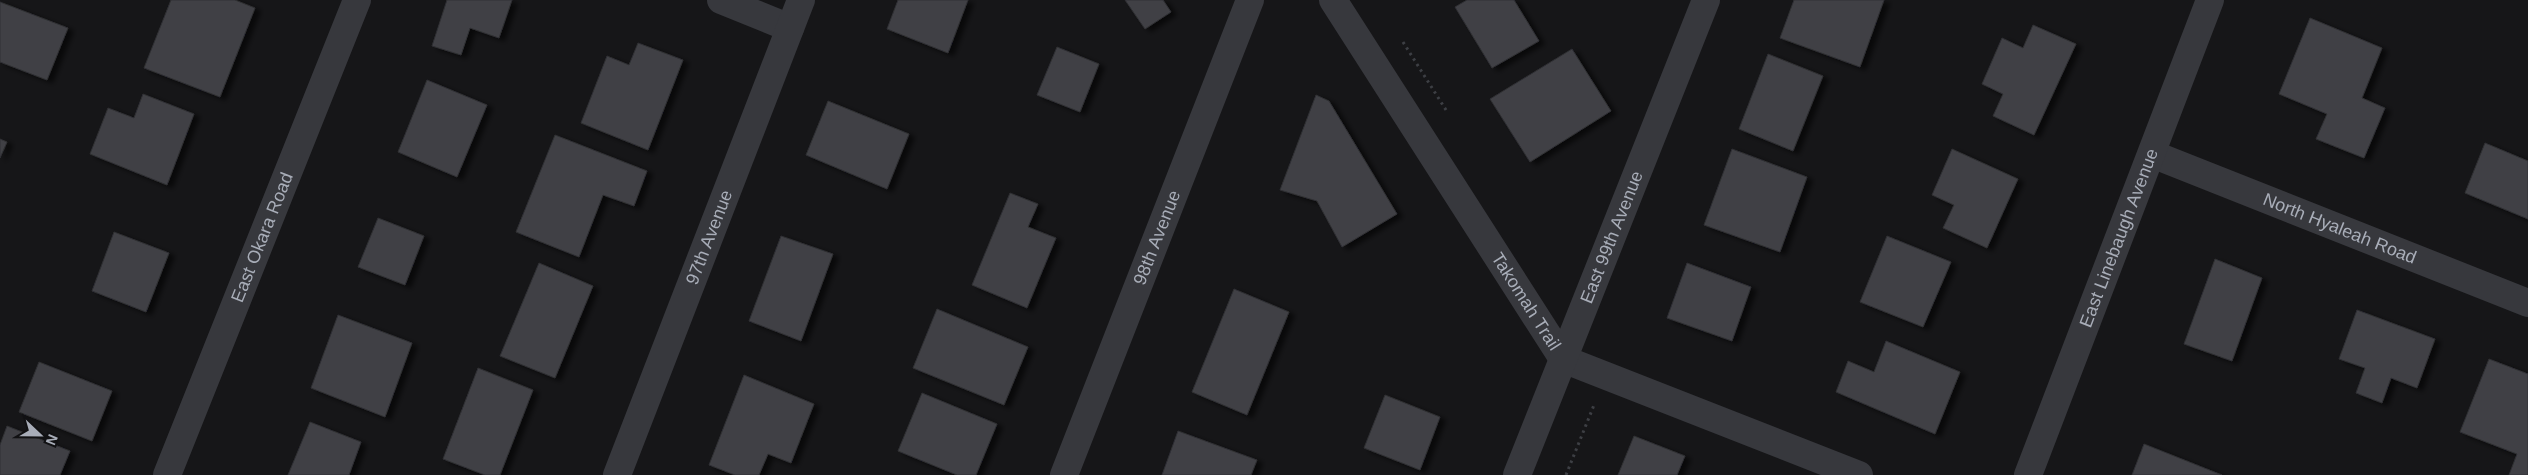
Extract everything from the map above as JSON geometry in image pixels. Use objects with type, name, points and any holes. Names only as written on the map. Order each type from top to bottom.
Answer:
[{"type":"street","name":"East Okara Road","points":[[167,475],[357,0]]},
{"type":"street","points":[[721,0],[790,28]]},
{"type":"street","name":"97th Avenue","points":[[617,475],[801,0]]},
{"type":"street","name":"98th Avenue","points":[[1064,475],[1250,0]]},
{"type":"street","name":"Takomah Trail","points":[[1333,0],[1563,359],[1859,475]]},
{"type":"street","name":"East 99th Avenue","points":[[1517,475],[1706,0]]},
{"type":"street","name":"East Linebaugh Avenue","points":[[2028,475],[2210,0]]},
{"type":"street","name":"North Hyaleah Road","points":[[2152,154],[2528,304]]},
{"type":"path","points":[[1403,42],[1446,110]]},
{"type":"path","points":[[1566,475],[1596,402]]},
{"type":"building","points":[[171,0],[235,0],[255,8],[220,97],[144,68]]},
{"type":"building","points":[[447,0],[512,0],[499,38],[470,28],[461,55],[432,46]]},
{"type":"building","points":[[898,0],[968,0],[948,53],[887,29]]},
{"type":"building","points":[[1125,0],[1163,0],[1171,12],[1145,29]]},
{"type":"building","points":[[1467,0],[1514,0],[1539,41],[1492,68],[1455,7]]},
{"type":"building","points":[[1794,0],[1884,0],[1860,67],[1780,38]]},
{"type":"building","points":[[0,2],[68,28],[47,80],[0,62]]},
{"type":"building","points":[[2310,18],[2382,48],[2362,98],[2385,108],[2364,158],[2316,139],[2327,114],[2279,94]]},
{"type":"building","points":[[2033,25],[2076,44],[2034,135],[1993,116],[2003,94],[1982,84],[2002,38],[2023,48]]},
{"type":"building","points":[[638,43],[683,60],[648,150],[581,123],[607,56],[629,65]]},
{"type":"building","points":[[1057,47],[1099,64],[1080,112],[1037,95]]},
{"type":"building","points":[[1572,49],[1611,111],[1530,162],[1490,99]]},
{"type":"building","points":[[1768,54],[1823,76],[1793,151],[1739,129]]},
{"type":"building","points":[[427,80],[487,105],[457,177],[398,152]]},
{"type":"building","points":[[143,94],[194,114],[167,185],[90,154],[108,108],[134,118]]},
{"type":"building","points":[[1316,95],[1329,101],[1397,214],[1342,247],[1317,201],[1280,190]]},
{"type":"building","points":[[828,101],[909,134],[887,189],[806,155]]},
{"type":"building","points":[[555,135],[647,171],[634,206],[603,195],[579,257],[516,232]]},
{"type":"building","points":[[0,139],[7,142],[0,158]]},
{"type":"building","points":[[2485,143],[2528,161],[2528,219],[2465,193]]},
{"type":"building","points":[[1732,149],[1807,177],[1780,252],[1704,225]]},
{"type":"building","points":[[1952,149],[2018,179],[1987,248],[1943,228],[1954,205],[1932,195]]},
{"type":"building","points":[[1010,193],[1038,204],[1028,227],[1056,238],[1027,308],[972,285]]},
{"type":"building","points":[[378,218],[424,236],[405,285],[358,267]]},
{"type":"building","points":[[114,232],[169,253],[146,312],[92,291]]},
{"type":"building","points":[[781,236],[833,254],[801,341],[749,321]]},
{"type":"building","points":[[1887,236],[1951,262],[1923,327],[1860,302]]},
{"type":"building","points":[[2215,259],[2262,278],[2232,361],[2184,344]]},
{"type":"building","points":[[539,263],[593,286],[555,378],[500,356]]},
{"type":"building","points":[[1687,263],[1751,287],[1732,341],[1667,318]]},
{"type":"building","points":[[1234,289],[1289,312],[1247,415],[1192,392]]},
{"type":"building","points":[[937,309],[1028,347],[1004,405],[913,368]]},
{"type":"building","points":[[2357,310],[2435,339],[2417,388],[2391,378],[2382,403],[2356,393],[2365,368],[2339,359]]},
{"type":"building","points":[[338,315],[412,343],[385,417],[311,388]]},
{"type":"building","points":[[1886,341],[1960,372],[1935,434],[1836,392],[1848,361],[1874,372]]},
{"type":"building","points":[[2489,359],[2528,374],[2528,475],[2509,475],[2517,454],[2460,432]]},
{"type":"building","points":[[39,362],[112,391],[92,441],[19,412]]},
{"type":"building","points":[[478,368],[533,390],[500,475],[485,475],[443,459]]},
{"type":"building","points":[[744,375],[814,404],[791,463],[768,454],[759,475],[735,475],[709,465]]},
{"type":"building","points":[[922,393],[997,424],[976,475],[957,475],[898,451]]},
{"type":"building","points":[[1385,395],[1440,417],[1420,470],[1364,448]]},
{"type":"building","points":[[310,422],[361,442],[349,475],[288,475]]},
{"type":"building","points":[[7,426],[70,451],[60,475],[0,475],[0,445]]},
{"type":"building","points":[[1178,431],[1257,460],[1251,475],[1162,475]]},
{"type":"building","points":[[1634,436],[1685,456],[1677,475],[1618,475]]},
{"type":"building","points":[[2144,444],[2222,475],[2132,475]]}]
